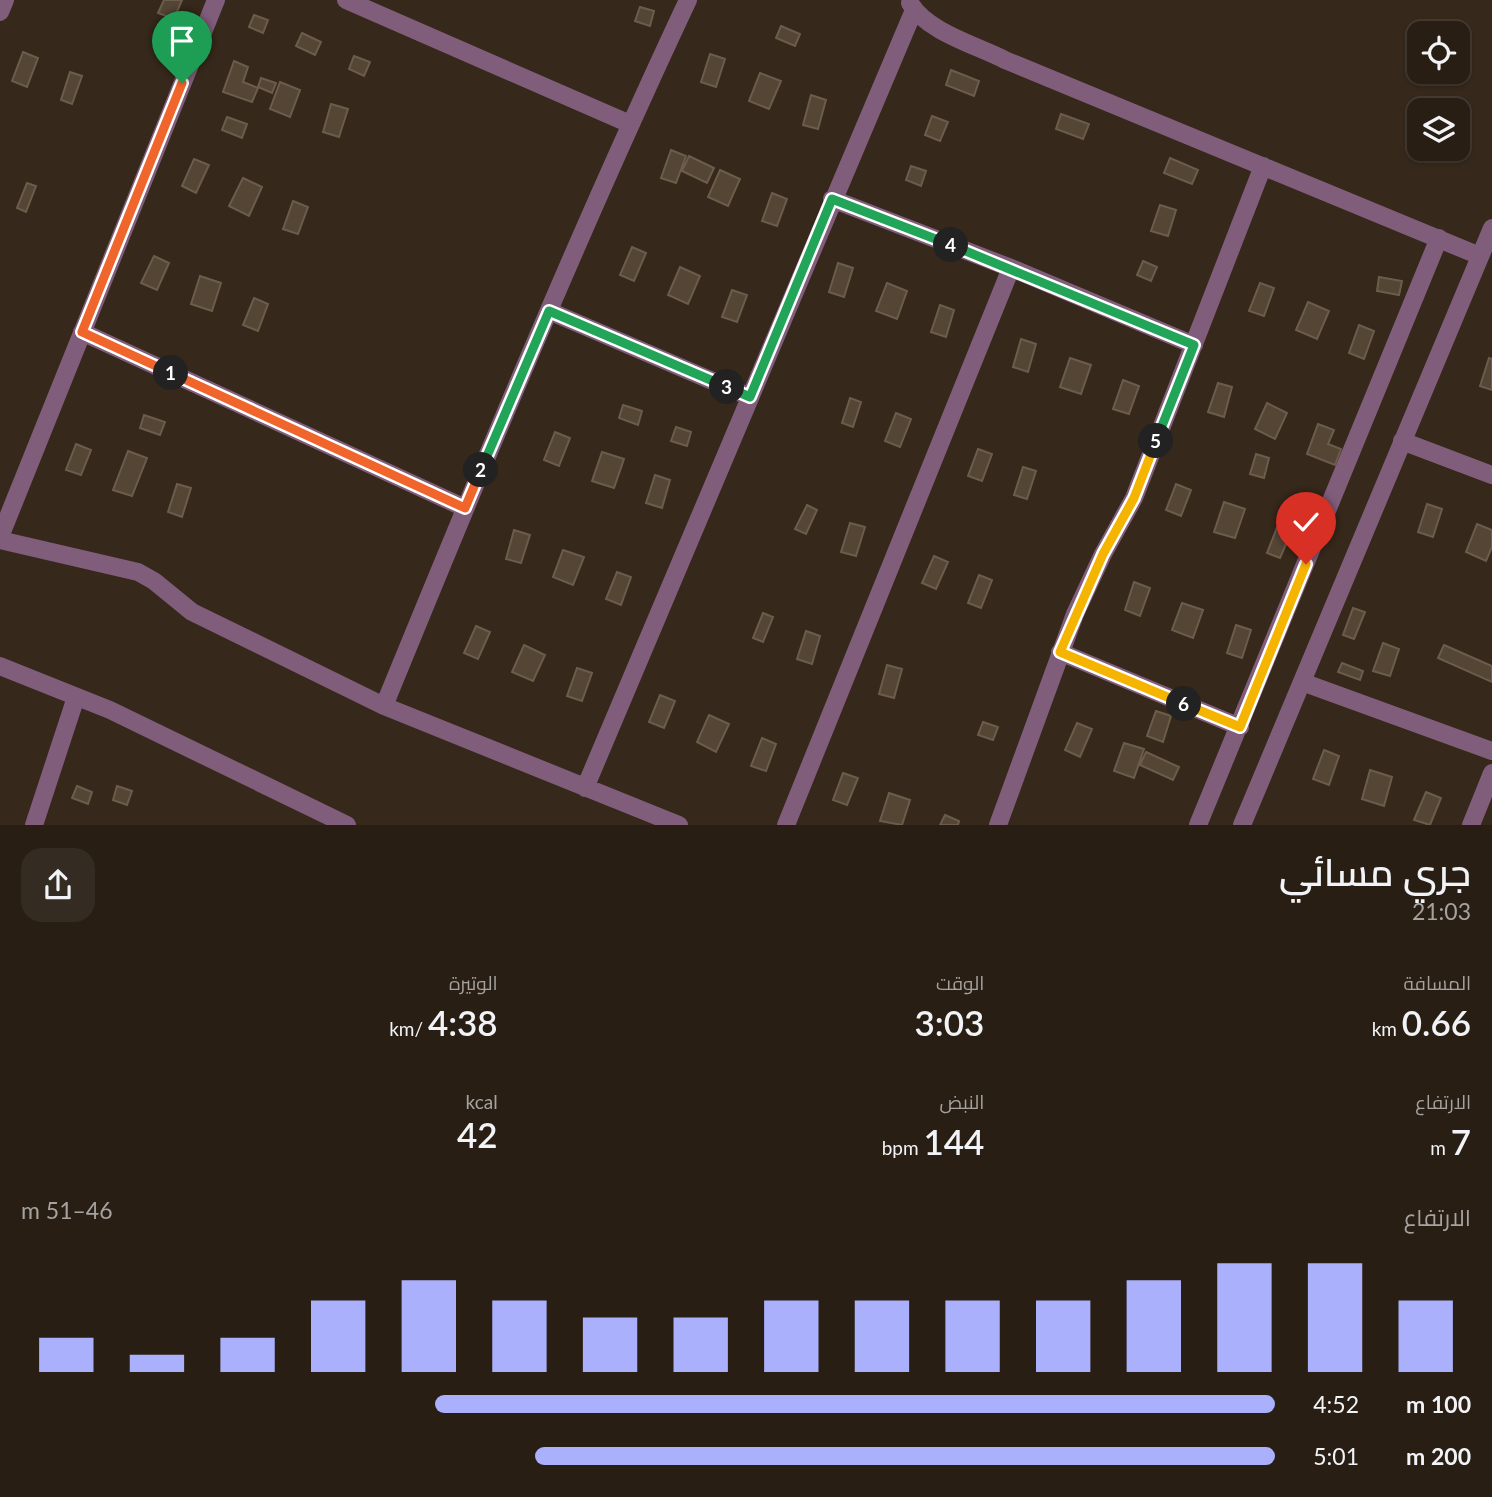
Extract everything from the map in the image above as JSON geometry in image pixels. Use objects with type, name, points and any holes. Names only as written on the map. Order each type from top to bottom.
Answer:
[{"type":"street","points":[[0,12],[5,0]]},
{"type":"street","points":[[216,0],[0,538],[138,572],[154,581],[192,612],[384,706],[679,825]]},
{"type":"street","points":[[346,0],[630,124]]},
{"type":"street","points":[[384,706],[549,311],[630,124],[688,0]]},
{"type":"street","points":[[585,788],[912,5],[946,33],[1005,60],[1480,256]]},
{"type":"street","points":[[998,825],[1060,652],[1103,554],[1134,498],[1264,166]]},
{"type":"street","points":[[832,199],[1011,268],[1194,345]]},
{"type":"street","points":[[1242,825],[1492,228]]},
{"type":"street","points":[[1198,825],[1439,239]]},
{"type":"street","points":[[786,825],[1011,268]]},
{"type":"street","points":[[549,311],[750,397]]},
{"type":"street","points":[[82,332],[465,508]]},
{"type":"street","points":[[1402,441],[1492,475]]},
{"type":"street","points":[[1060,652],[1240,727]]},
{"type":"street","points":[[0,666],[110,710],[347,825]]},
{"type":"street","points":[[1302,682],[1492,751]]},
{"type":"street","points":[[34,825],[76,697]]},
{"type":"street","points":[[1471,825],[1492,773]]},
{"type":"building","points":[[164,0],[182,0],[174,19],[158,13]]},
{"type":"building","points":[[640,7],[654,11],[650,26],[635,21]]},
{"type":"building","points":[[254,15],[268,20],[263,33],[249,27]]},
{"type":"building","points":[[781,26],[800,34],[795,46],[776,38]]},
{"type":"building","points":[[302,33],[321,42],[315,55],[296,46]]},
{"type":"building","points":[[23,52],[38,58],[27,87],[12,81]]},
{"type":"building","points":[[710,54],[725,59],[716,87],[701,82]]},
{"type":"building","points":[[354,56],[370,62],[364,76],[349,69]]},
{"type":"building","points":[[234,61],[248,67],[243,82],[258,88],[252,102],[223,92]]},
{"type":"building","points":[[951,70],[979,81],[974,96],[946,85]]},
{"type":"building","points":[[70,72],[82,76],[72,104],[61,100]]},
{"type":"building","points":[[760,73],[781,81],[769,109],[749,101]]},
{"type":"building","points":[[261,78],[276,83],[272,93],[258,87]]},
{"type":"building","points":[[280,82],[300,90],[290,117],[270,109]]},
{"type":"building","points":[[811,95],[826,100],[818,129],[803,125]]},
{"type":"building","points":[[331,104],[348,109],[339,137],[323,132]]},
{"type":"building","points":[[1061,114],[1089,124],[1083,139],[1056,129]]},
{"type":"building","points":[[932,116],[948,122],[940,141],[925,135]]},
{"type":"building","points":[[227,117],[247,124],[242,138],[222,130]]},
{"type":"building","points":[[671,150],[686,156],[676,183],[661,178]]},
{"type":"building","points":[[689,156],[714,168],[707,183],[682,171]]},
{"type":"building","points":[[1170,158],[1198,170],[1192,184],[1164,173]]},
{"type":"building","points":[[194,159],[209,165],[196,193],[182,186]]},
{"type":"building","points":[[911,166],[926,171],[921,186],[906,180]]},
{"type":"building","points":[[720,170],[740,179],[728,206],[708,197]]},
{"type":"building","points":[[243,178],[262,187],[249,216],[229,206]]},
{"type":"building","points":[[27,183],[36,186],[26,212],[17,208]]},
{"type":"building","points":[[772,193],[787,199],[777,226],[762,221]]},
{"type":"building","points":[[293,201],[308,207],[298,234],[283,229]]},
{"type":"building","points":[[1160,205],[1176,210],[1168,236],[1151,231]]},
{"type":"building","points":[[632,247],[646,253],[634,281],[620,275]]},
{"type":"building","points":[[154,256],[169,263],[157,290],[141,283]]},
{"type":"building","points":[[1143,261],[1157,267],[1151,281],[1137,275]]},
{"type":"building","points":[[838,263],[853,268],[844,297],[829,292]]},
{"type":"building","points":[[680,267],[700,276],[688,304],[668,295]]},
{"type":"building","points":[[200,276],[221,283],[212,311],[191,304]]},
{"type":"building","points":[[1379,277],[1402,281],[1399,295],[1377,291]]},
{"type":"building","points":[[887,283],[907,291],[897,319],[876,311]]},
{"type":"building","points":[[1260,283],[1274,288],[1264,316],[1249,311]]},
{"type":"building","points":[[732,290],[747,295],[737,322],[722,317]]},
{"type":"building","points":[[254,298],[268,304],[258,331],[243,325]]},
{"type":"building","points":[[1308,302],[1329,311],[1317,339],[1296,330]]},
{"type":"building","points":[[940,305],[954,310],[946,337],[931,332]]},
{"type":"building","points":[[1359,325],[1374,331],[1364,359],[1349,353]]},
{"type":"building","points":[[1021,339],[1036,344],[1028,372],[1013,367]]},
{"type":"building","points":[[1070,358],[1091,365],[1081,394],[1060,387]]},
{"type":"building","points":[[1489,358],[1492,359],[1492,390],[1480,386]]},
{"type":"building","points":[[1123,380],[1139,386],[1129,414],[1113,409]]},
{"type":"building","points":[[1218,383],[1232,387],[1224,417],[1208,412]]},
{"type":"building","points":[[850,398],[861,402],[853,427],[842,423]]},
{"type":"building","points":[[1267,403],[1287,413],[1275,439],[1255,429]]},
{"type":"building","points":[[623,405],[642,411],[638,425],[619,418]]},
{"type":"building","points":[[896,413],[911,419],[900,447],[885,441]]},
{"type":"building","points":[[144,415],[165,422],[160,435],[140,428]]},
{"type":"building","points":[[1318,424],[1334,430],[1328,444],[1341,449],[1335,465],[1307,454]]},
{"type":"building","points":[[676,427],[691,432],[687,446],[671,441]]},
{"type":"building","points":[[555,432],[570,438],[559,466],[544,460]]},
{"type":"building","points":[[76,444],[91,450],[81,475],[66,470]]},
{"type":"building","points":[[978,449],[992,454],[982,481],[968,476]]},
{"type":"building","points":[[128,451],[147,458],[132,496],[113,490]]},
{"type":"building","points":[[602,452],[624,459],[614,488],[592,481]]},
{"type":"building","points":[[1256,454],[1269,458],[1264,478],[1250,474]]},
{"type":"building","points":[[1023,467],[1036,471],[1027,499],[1014,495]]},
{"type":"building","points":[[655,475],[670,480],[662,508],[646,503]]},
{"type":"building","points":[[177,484],[191,488],[182,517],[168,512]]},
{"type":"building","points":[[1176,484],[1191,490],[1181,516],[1166,510]]},
{"type":"building","points":[[1224,502],[1245,509],[1235,538],[1214,532]]},
{"type":"building","points":[[1427,504],[1442,509],[1433,537],[1418,532]]},
{"type":"building","points":[[807,505],[817,510],[806,534],[795,529]]},
{"type":"building","points":[[850,523],[865,527],[856,556],[841,552]]},
{"type":"building","points":[[1477,524],[1492,530],[1492,547],[1486,561],[1466,552]]},
{"type":"building","points":[[1278,525],[1292,530],[1280,558],[1267,553]]},
{"type":"building","points":[[514,530],[530,535],[521,563],[506,559]]},
{"type":"building","points":[[563,550],[584,557],[573,585],[553,577]]},
{"type":"building","points":[[934,556],[948,562],[936,589],[922,583]]},
{"type":"building","points":[[617,572],[631,577],[621,605],[606,599]]},
{"type":"building","points":[[979,575],[992,580],[981,608],[968,603]]},
{"type":"building","points":[[1134,582],[1150,588],[1140,616],[1125,610]]},
{"type":"building","points":[[1182,603],[1203,610],[1193,638],[1172,630]]},
{"type":"building","points":[[1353,608],[1365,612],[1354,639],[1343,635]]},
{"type":"building","points":[[763,613],[773,617],[763,642],[753,638]]},
{"type":"building","points":[[1236,625],[1251,630],[1242,658],[1227,653]]},
{"type":"building","points":[[476,626],[490,632],[478,659],[464,653]]},
{"type":"building","points":[[806,631],[820,636],[812,664],[797,659]]},
{"type":"building","points":[[1383,643],[1399,649],[1390,676],[1373,671]]},
{"type":"building","points":[[524,645],[545,655],[533,681],[512,672]]},
{"type":"building","points":[[1444,645],[1492,666],[1492,682],[1438,658]]},
{"type":"building","points":[[1342,663],[1363,671],[1360,680],[1338,672]]},
{"type":"building","points":[[887,665],[902,669],[894,698],[879,694]]},
{"type":"building","points":[[577,668],[592,673],[582,701],[567,696]]},
{"type":"building","points":[[660,695],[675,701],[664,728],[649,722]]},
{"type":"building","points":[[1156,711],[1171,716],[1163,742],[1147,736]]},
{"type":"building","points":[[709,715],[729,724],[716,752],[697,742]]},
{"type":"building","points":[[983,722],[998,727],[993,740],[978,735]]},
{"type":"building","points":[[1077,723],[1092,729],[1080,757],[1065,750]]},
{"type":"building","points":[[762,738],[776,744],[766,771],[751,766]]},
{"type":"building","points":[[1124,743],[1144,749],[1134,778],[1114,771]]},
{"type":"building","points":[[1324,750],[1339,756],[1329,785],[1313,779]]},
{"type":"building","points":[[1146,752],[1179,767],[1173,780],[1140,765]]},
{"type":"building","points":[[1370,770],[1392,777],[1384,806],[1362,799]]},
{"type":"building","points":[[843,773],[858,778],[847,805],[833,800]]},
{"type":"building","points":[[77,786],[92,792],[88,804],[72,798]]},
{"type":"building","points":[[117,786],[132,791],[127,805],[113,800]]},
{"type":"building","points":[[1426,792],[1441,798],[1430,825],[1414,820]]},
{"type":"building","points":[[889,793],[910,800],[902,825],[880,821]]},
{"type":"building","points":[[945,815],[959,821],[958,825],[940,825]]},
{"type":"route","points":[[182,83],[82,332],[465,508],[549,311],[750,397],[832,199],[1011,268],[1194,345],[1134,498],[1103,554],[1060,652],[1240,727],[1306,564]]}]
